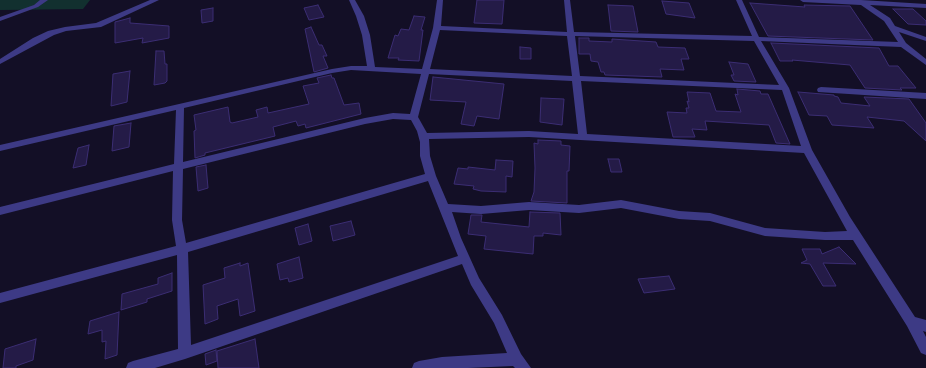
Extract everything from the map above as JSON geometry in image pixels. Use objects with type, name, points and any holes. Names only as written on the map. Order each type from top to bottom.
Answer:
[{"type":"street","points":[[0,20],[36,6],[45,0]]},
{"type":"street","points":[[0,62],[36,40],[51,33],[65,29],[98,26],[156,0]]},
{"type":"street","points":[[352,0],[360,16],[366,36],[372,70]]},
{"type":"street","points":[[419,368],[442,363],[520,363],[498,318],[476,281],[456,238],[446,208],[431,176],[425,156],[425,142],[422,131],[414,117],[437,28],[440,0]]},
{"type":"street","points":[[567,0],[570,34],[577,79],[582,138]]},
{"type":"street","points":[[739,0],[757,39],[785,88],[807,150],[856,235],[911,322],[926,349]]},
{"type":"street","points":[[803,0],[870,1],[926,6]]},
{"type":"street","points":[[861,2],[887,20],[903,45],[925,60]]},
{"type":"street","points":[[437,28],[903,45]]},
{"type":"street","points":[[893,28],[926,39]]},
{"type":"street","points":[[0,148],[332,71],[351,68],[426,73],[514,75],[785,88]]},
{"type":"street","points":[[821,90],[926,96]]},
{"type":"street","points":[[180,106],[177,220],[182,250],[185,353]]},
{"type":"street","points":[[0,211],[366,121],[393,116],[414,117]]},
{"type":"street","points":[[423,136],[529,134],[807,150]]},
{"type":"street","points":[[0,298],[182,250],[431,176]]},
{"type":"street","points":[[446,208],[481,210],[529,206],[579,209],[621,204],[679,215],[710,217],[765,232],[825,236],[856,235]]},
{"type":"street","points":[[133,368],[185,353],[465,258]]},
{"type":"street","points":[[911,322],[926,326]]},
{"type":"green space","points":[[0,0],[90,0],[83,9],[0,10]]},
{"type":"building","points":[[477,0],[504,0],[502,24],[474,23]]},
{"type":"building","points":[[662,1],[689,3],[695,18],[666,14]]},
{"type":"building","points":[[750,3],[805,7],[804,5],[850,6],[873,40],[768,36]]},
{"type":"building","points":[[318,5],[324,17],[309,20],[304,8]]},
{"type":"building","points":[[608,5],[633,6],[638,32],[611,31]]},
{"type":"building","points":[[213,8],[213,21],[202,23],[201,10]]},
{"type":"building","points":[[893,9],[913,9],[926,21],[926,25],[908,24]]},
{"type":"building","points":[[414,16],[425,17],[421,30],[423,30],[419,61],[388,58],[395,35],[398,36],[401,29],[409,30]]},
{"type":"building","points":[[130,18],[130,23],[169,26],[169,38],[142,43],[143,38],[115,43],[115,22]]},
{"type":"building","points":[[311,27],[319,45],[322,45],[327,56],[323,56],[328,68],[314,72],[305,29]]},
{"type":"building","points":[[579,38],[589,38],[589,41],[612,42],[612,39],[656,42],[658,47],[685,48],[689,59],[681,59],[684,70],[660,69],[662,77],[605,75],[604,72],[601,72],[598,62],[591,61],[590,54],[579,54]]},
{"type":"building","points":[[771,43],[879,48],[889,66],[898,66],[916,88],[900,88],[902,90],[865,88],[850,65],[792,60],[793,61],[780,61]]},
{"type":"building","points":[[520,47],[531,48],[531,59],[520,59]]},
{"type":"building","points":[[156,51],[164,51],[165,64],[167,64],[167,81],[165,83],[154,85]]},
{"type":"building","points":[[729,62],[748,64],[756,82],[734,81],[731,75],[734,75]]},
{"type":"building","points":[[130,71],[127,102],[111,106],[113,74]]},
{"type":"building","points":[[331,75],[332,78],[334,78],[344,105],[359,103],[361,114],[306,128],[305,124],[298,126],[296,121],[273,127],[275,136],[205,153],[205,155],[195,158],[194,131],[196,130],[194,115],[228,107],[230,122],[232,123],[258,117],[256,110],[267,107],[268,113],[309,104],[303,86],[319,83],[317,78]]},
{"type":"building","points":[[433,77],[504,84],[499,119],[477,116],[474,126],[461,124],[466,102],[430,100]]},
{"type":"building","points":[[737,89],[760,91],[761,94],[768,94],[790,144],[776,143],[769,125],[705,121],[707,130],[692,129],[695,137],[673,137],[667,112],[687,113],[686,108],[689,108],[687,101],[689,102],[687,92],[710,93],[716,111],[741,112],[735,94],[738,95]]},
{"type":"building","points":[[798,92],[834,95],[838,97],[841,103],[870,106],[864,97],[909,99],[926,123],[926,141],[904,121],[867,117],[874,128],[832,125],[827,116],[809,115]]},
{"type":"building","points":[[541,98],[564,99],[562,125],[540,122]]},
{"type":"building","points":[[131,123],[129,147],[112,151],[114,126]]},
{"type":"building","points":[[538,140],[561,141],[561,145],[570,146],[569,171],[567,171],[567,203],[531,201],[534,192],[534,143],[538,144]]},
{"type":"building","points":[[89,145],[86,165],[73,168],[78,148]]},
{"type":"building","points":[[608,159],[619,159],[622,172],[611,172]]},
{"type":"building","points":[[496,160],[513,161],[512,177],[506,176],[506,192],[481,191],[473,189],[474,186],[454,184],[458,168],[468,169],[468,167],[495,170]]},
{"type":"building","points":[[206,165],[208,188],[198,191],[196,167]]},
{"type":"building","points":[[530,212],[560,213],[561,235],[543,233],[543,236],[534,236],[533,254],[484,249],[486,236],[468,234],[471,215],[482,215],[481,222],[529,227]]},
{"type":"building","points":[[351,221],[355,235],[333,241],[330,226]]},
{"type":"building","points":[[308,224],[312,241],[299,245],[295,228]]},
{"type":"building","points":[[839,247],[856,264],[823,263],[836,286],[823,286],[810,264],[801,263],[807,260],[802,249],[820,249],[822,254]]},
{"type":"building","points":[[299,257],[303,278],[289,282],[288,278],[280,280],[277,264]]},
{"type":"building","points":[[240,263],[240,266],[248,263],[255,311],[240,316],[238,299],[217,306],[218,319],[205,324],[203,285],[225,278],[224,268]]},
{"type":"building","points":[[172,273],[172,291],[147,299],[147,302],[121,310],[122,294],[158,284],[158,278]]},
{"type":"building","points":[[669,276],[675,289],[644,293],[638,279]]},
{"type":"building","points":[[119,312],[117,355],[105,359],[106,341],[102,342],[102,330],[88,334],[90,321]]},
{"type":"building","points":[[36,339],[33,360],[16,366],[16,368],[3,368],[5,349]]},
{"type":"building","points":[[255,339],[259,368],[218,368],[217,351]]},
{"type":"building","points":[[216,350],[217,361],[206,365],[205,354]]}]
